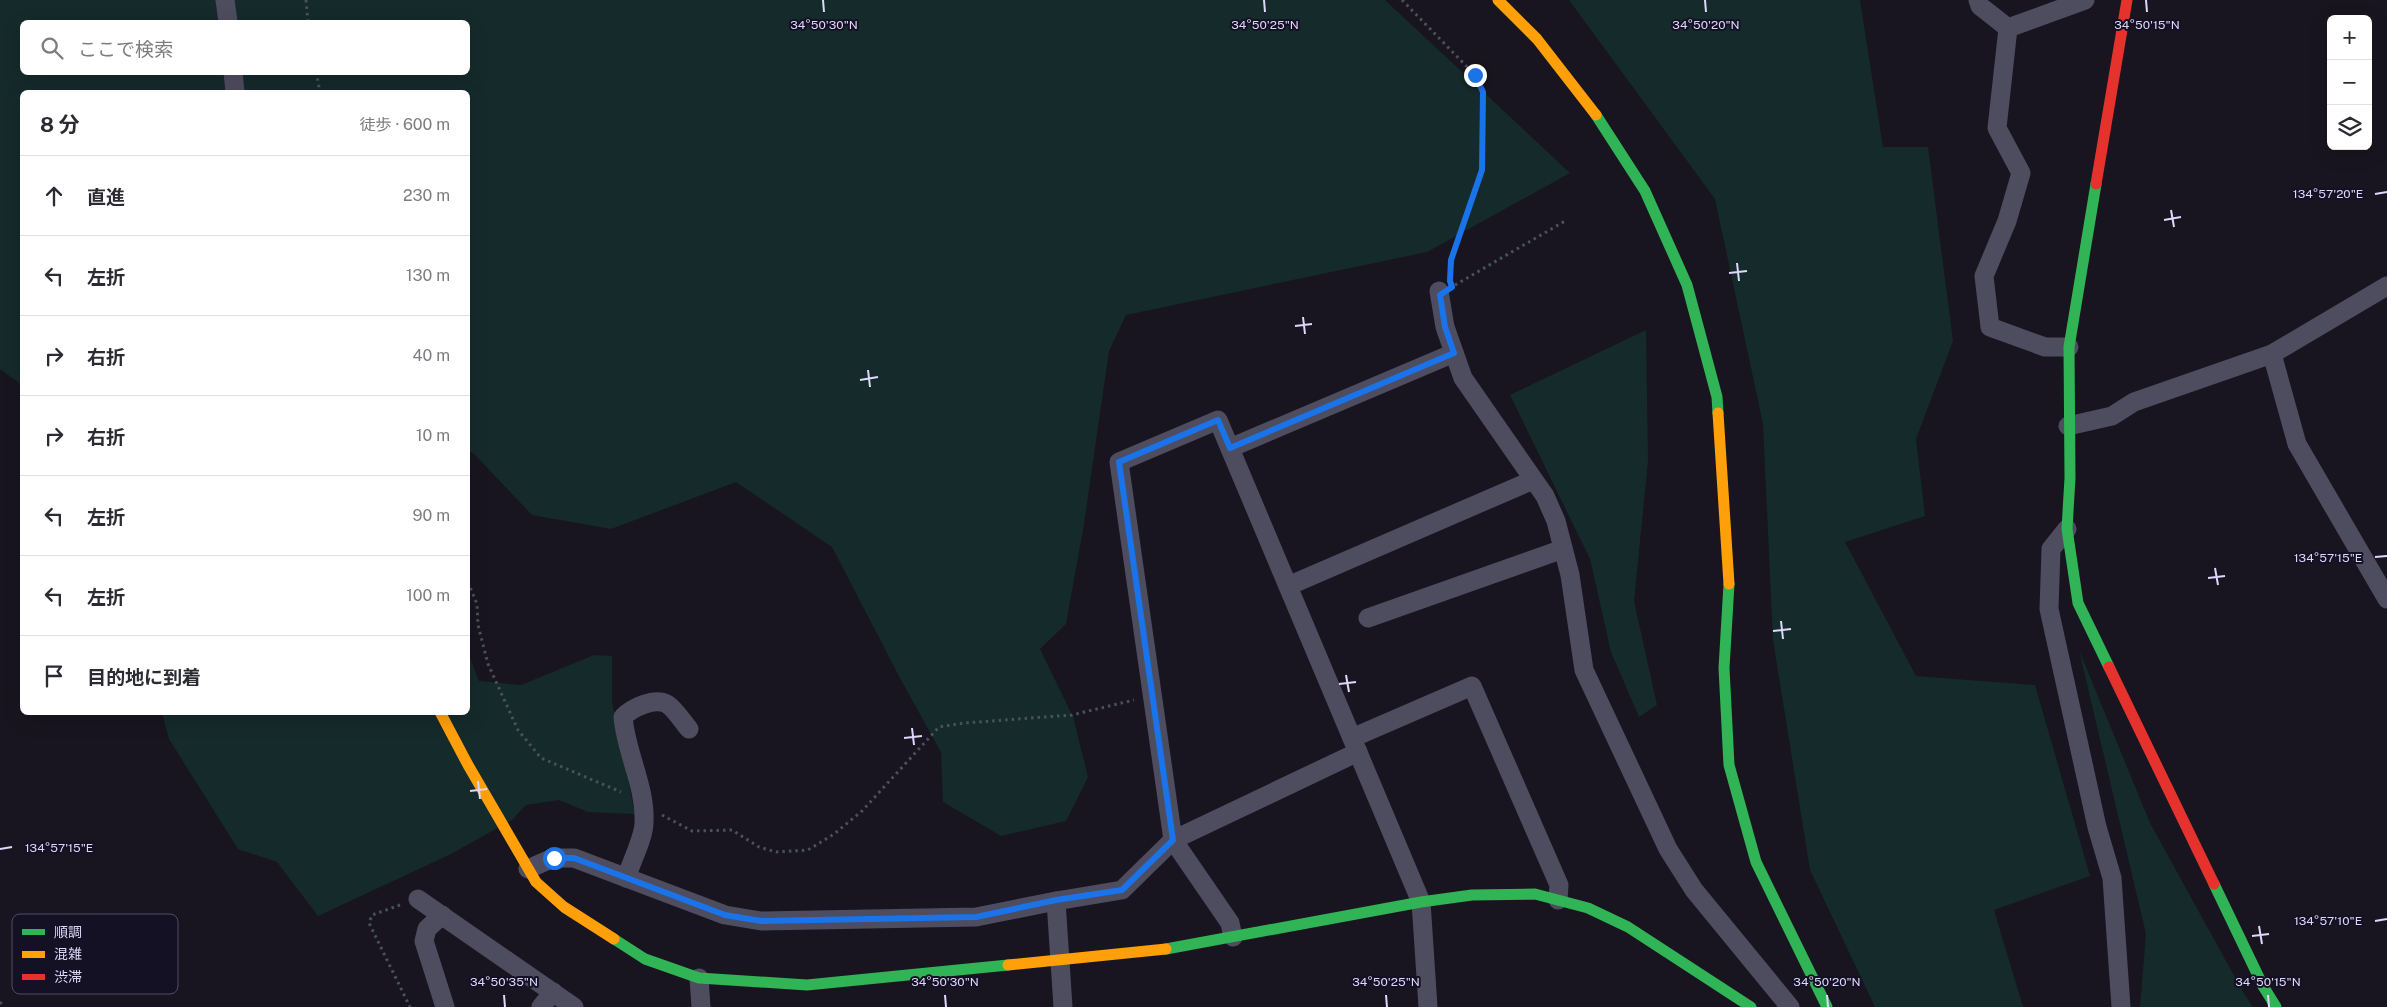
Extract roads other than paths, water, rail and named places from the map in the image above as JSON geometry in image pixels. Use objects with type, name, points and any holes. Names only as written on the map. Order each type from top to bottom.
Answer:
[{"type":"street","points":[[225,0],[228,20]]},
{"type":"street","points":[[1498,0],[1537,39],[1595,113],[1645,191],[1686,285],[1717,397],[1729,587],[1724,668],[1729,765],[1756,862],[1827,1007]]},
{"type":"street","points":[[1978,0],[1980,6],[2008,28]]},
{"type":"street","points":[[2008,28],[2085,0]]},
{"type":"street","points":[[2127,0],[2069,347],[2068,426],[2070,478],[2067,529],[2078,603],[2263,986],[2276,1007]]},
{"type":"street","points":[[2008,28],[1997,128],[2021,173],[2007,221],[1984,276],[1990,327],[2045,347],[2069,347]]},
{"type":"street","points":[[233,75],[235,90]]},
{"type":"street","points":[[2068,426],[2112,416],[2134,402],[2272,354],[2387,286]]},
{"type":"street","points":[[1445,289],[1445,327],[1463,378],[1544,496],[1556,521],[1570,575],[1584,670],[1668,849],[1694,890],[1790,1007]]},
{"type":"street","points":[[1230,448],[1454,353]]},
{"type":"street","points":[[2272,354],[2297,444],[2387,599]]},
{"type":"street","points":[[1234,937],[1230,923],[1173,840],[1119,462],[1218,420],[1421,902],[1428,1007]]},
{"type":"street","points":[[1288,586],[1533,480]]},
{"type":"street","points":[[2067,529],[2051,549],[2049,609],[2097,827],[2112,878],[2121,1007]]},
{"type":"street","points":[[1368,618],[1563,549]]},
{"type":"street","points":[[528,868],[554,858],[574,858],[725,915],[761,921],[976,917],[1056,900],[1122,890],[1173,840],[1472,686],[1559,885],[1558,900]]},
{"type":"street","points":[[626,878],[645,824],[642,804],[624,734],[623,717],[630,710],[645,704],[662,702],[669,705],[689,729]]},
{"type":"street","points":[[442,715],[536,882],[564,907],[645,959],[699,978],[807,985],[1162,950],[1421,902],[1472,895],[1535,894],[1588,908],[1628,927],[1751,1007]]},
{"type":"street","points":[[418,899],[574,1007]]},
{"type":"street","points":[[1056,900],[1063,1007]]},
{"type":"street","points":[[442,915],[427,929],[424,941],[445,1007]]},
{"type":"street","points":[[699,978],[701,1007]]},
{"type":"street","points":[[541,1007],[552,992]]}]
